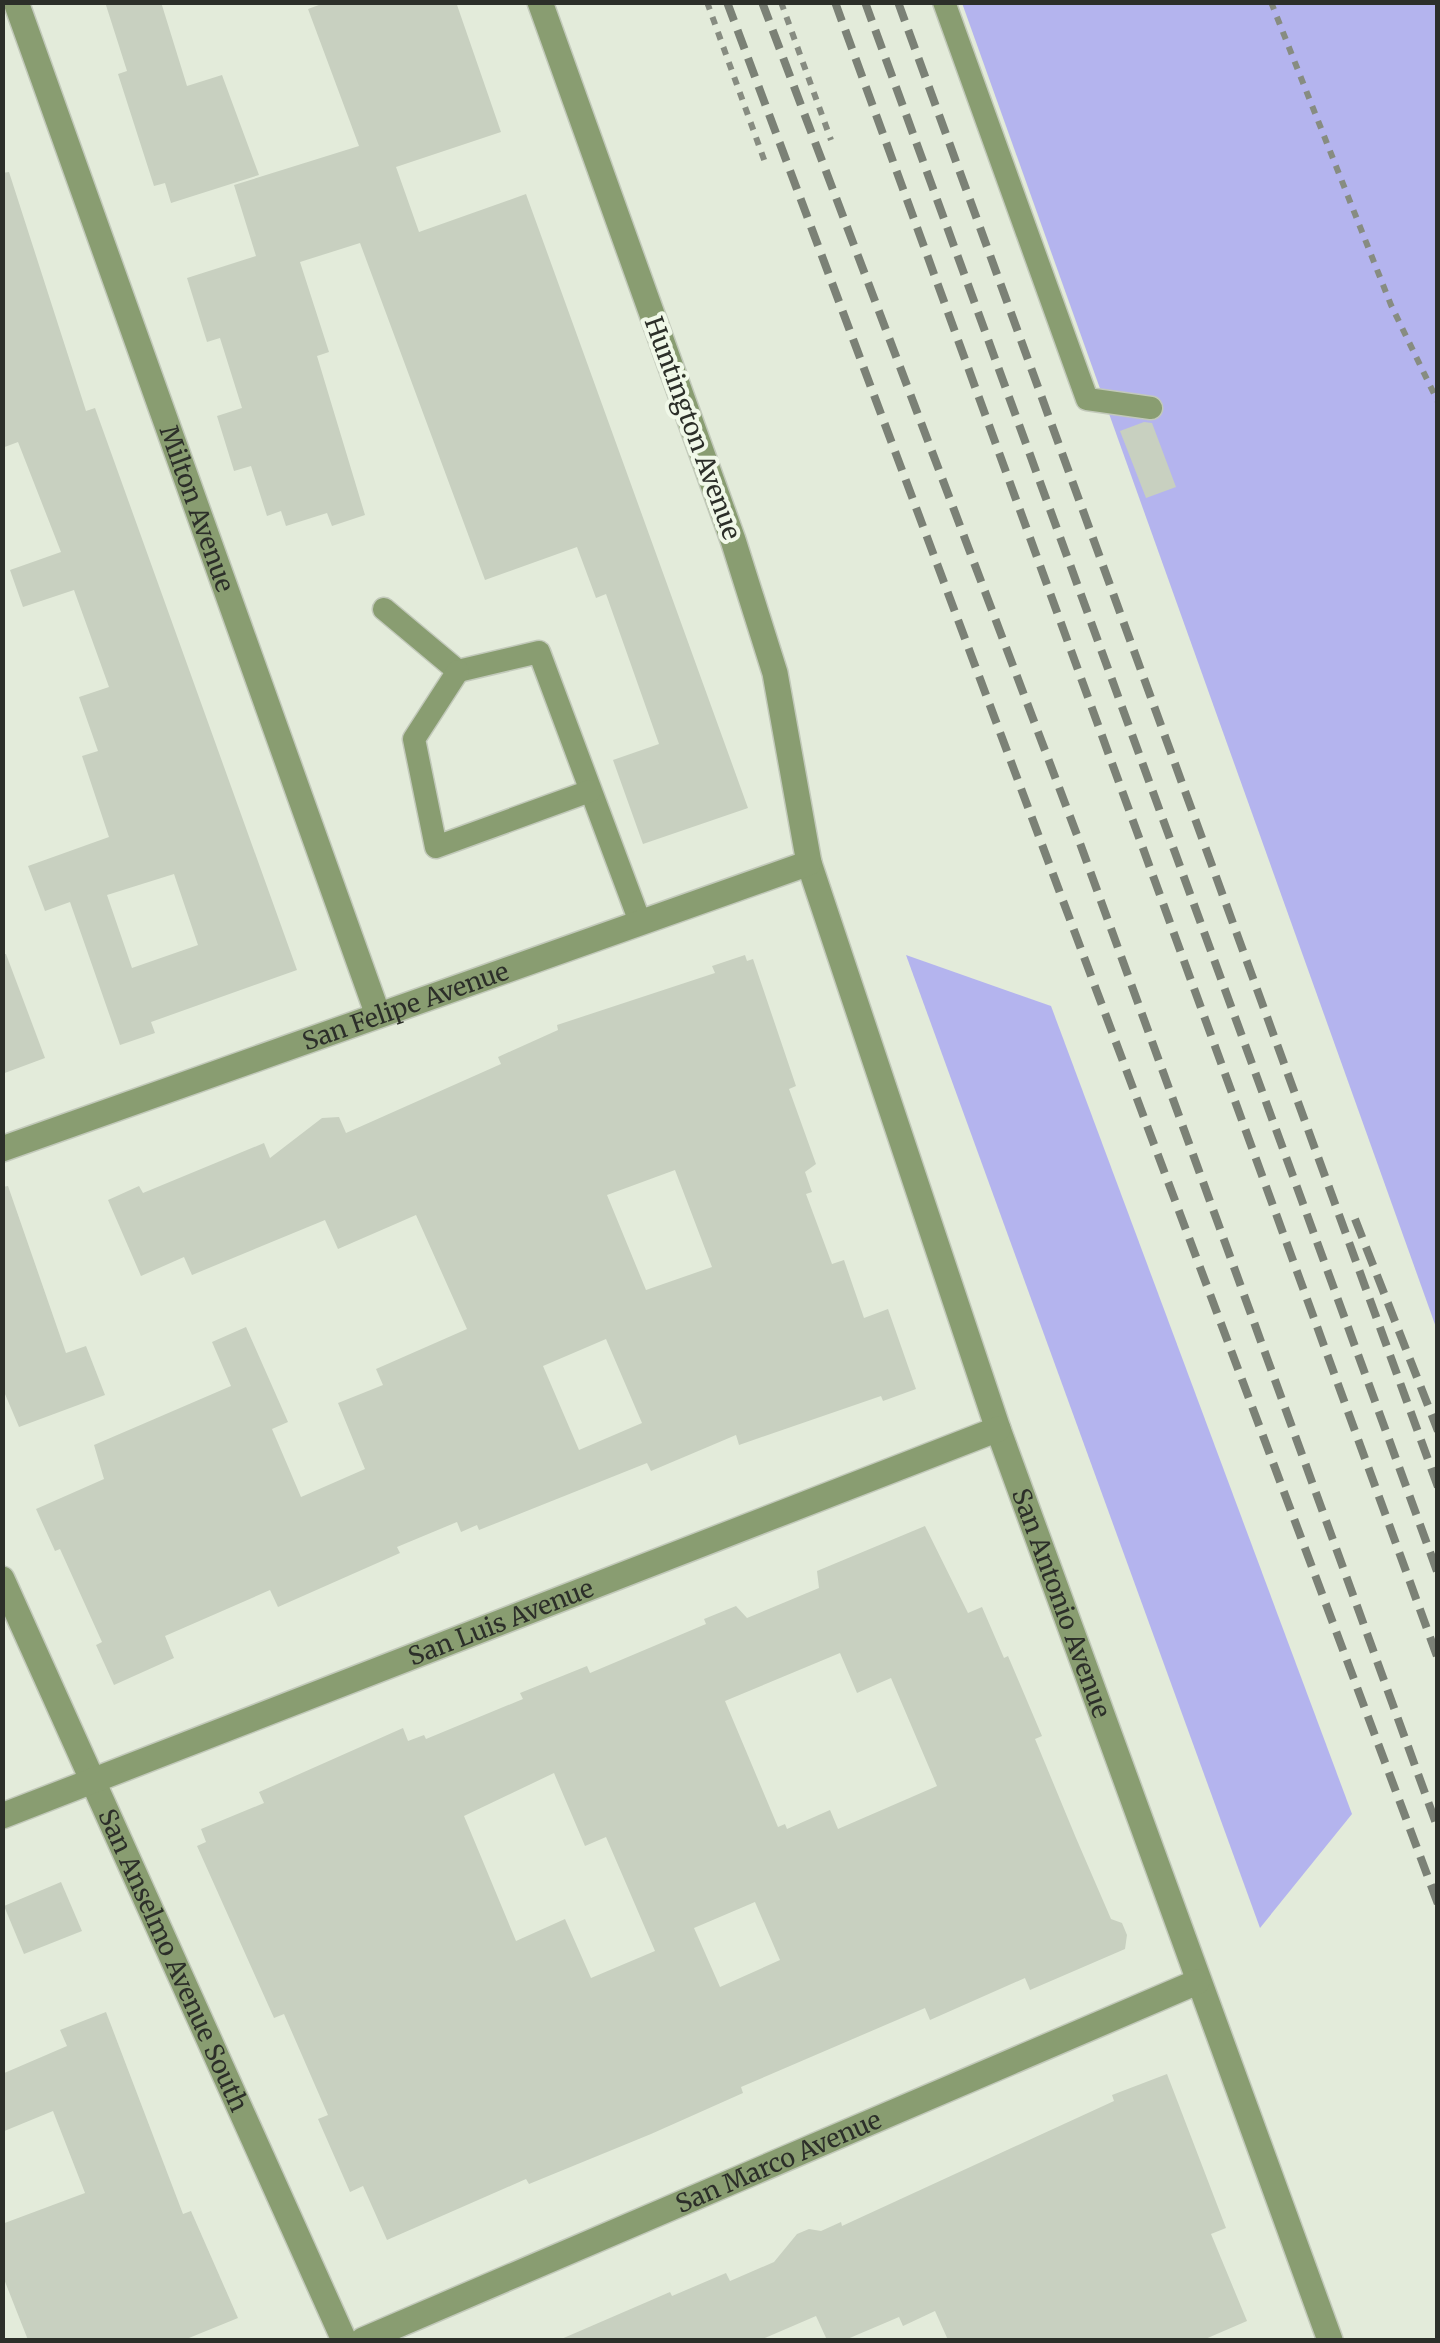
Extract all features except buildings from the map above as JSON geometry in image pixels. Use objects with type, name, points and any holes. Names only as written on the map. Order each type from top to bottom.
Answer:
[{"type":"street","name":"Milton Avenue","points":[[16,2],[378,1016]]},
{"type":"street","name":"Huntington Avenue","points":[[540,2],[733,540],[775,672],[809,863]]},
{"type":"street","name":"San Felipe Avenue","points":[[2,1148],[809,863]]},
{"type":"street","name":"San Antonio Avenue","points":[[809,863],[998,1429],[1196,1982],[1330,2340]]},
{"type":"street","name":"San Luis Avenue","points":[[2,1816],[998,1429]]},
{"type":"street","name":"San Anselmo Avenue South","points":[[2,1579],[344,2340]]},
{"type":"street","name":"San Marco Avenue","points":[[363,2340],[1196,1982]]},
{"type":"lane","points":[[944,2],[1087,399],[1150,408]]},
{"type":"lane","points":[[384,609],[458,671]]},
{"type":"lane","points":[[590,791],[436,847],[414,738],[458,671],[538,652],[640,922]]},
{"type":"path","points":[[707,2],[766,166]]},
{"type":"path","points":[[781,2],[832,140]]},
{"type":"path","points":[[1272,2],[1391,305],[1438,402]]},
{"type":"shaded area","points":[[962,3],[1437,3],[1437,1330]]},
{"type":"shaded area","points":[[906,955],[1051,1006],[1352,1814],[1260,1928]]},
{"type":"railway","points":[[727,2],[1438,1904]]},
{"type":"railway","points":[[762,2],[1077,835],[1438,1829]]},
{"type":"railway","points":[[835,2],[1438,1659]]},
{"type":"railway","points":[[865,2],[1438,1574]]},
{"type":"railway","points":[[898,2],[1438,1487]]},
{"type":"railway","points":[[1355,1219],[1438,1431]]}]
